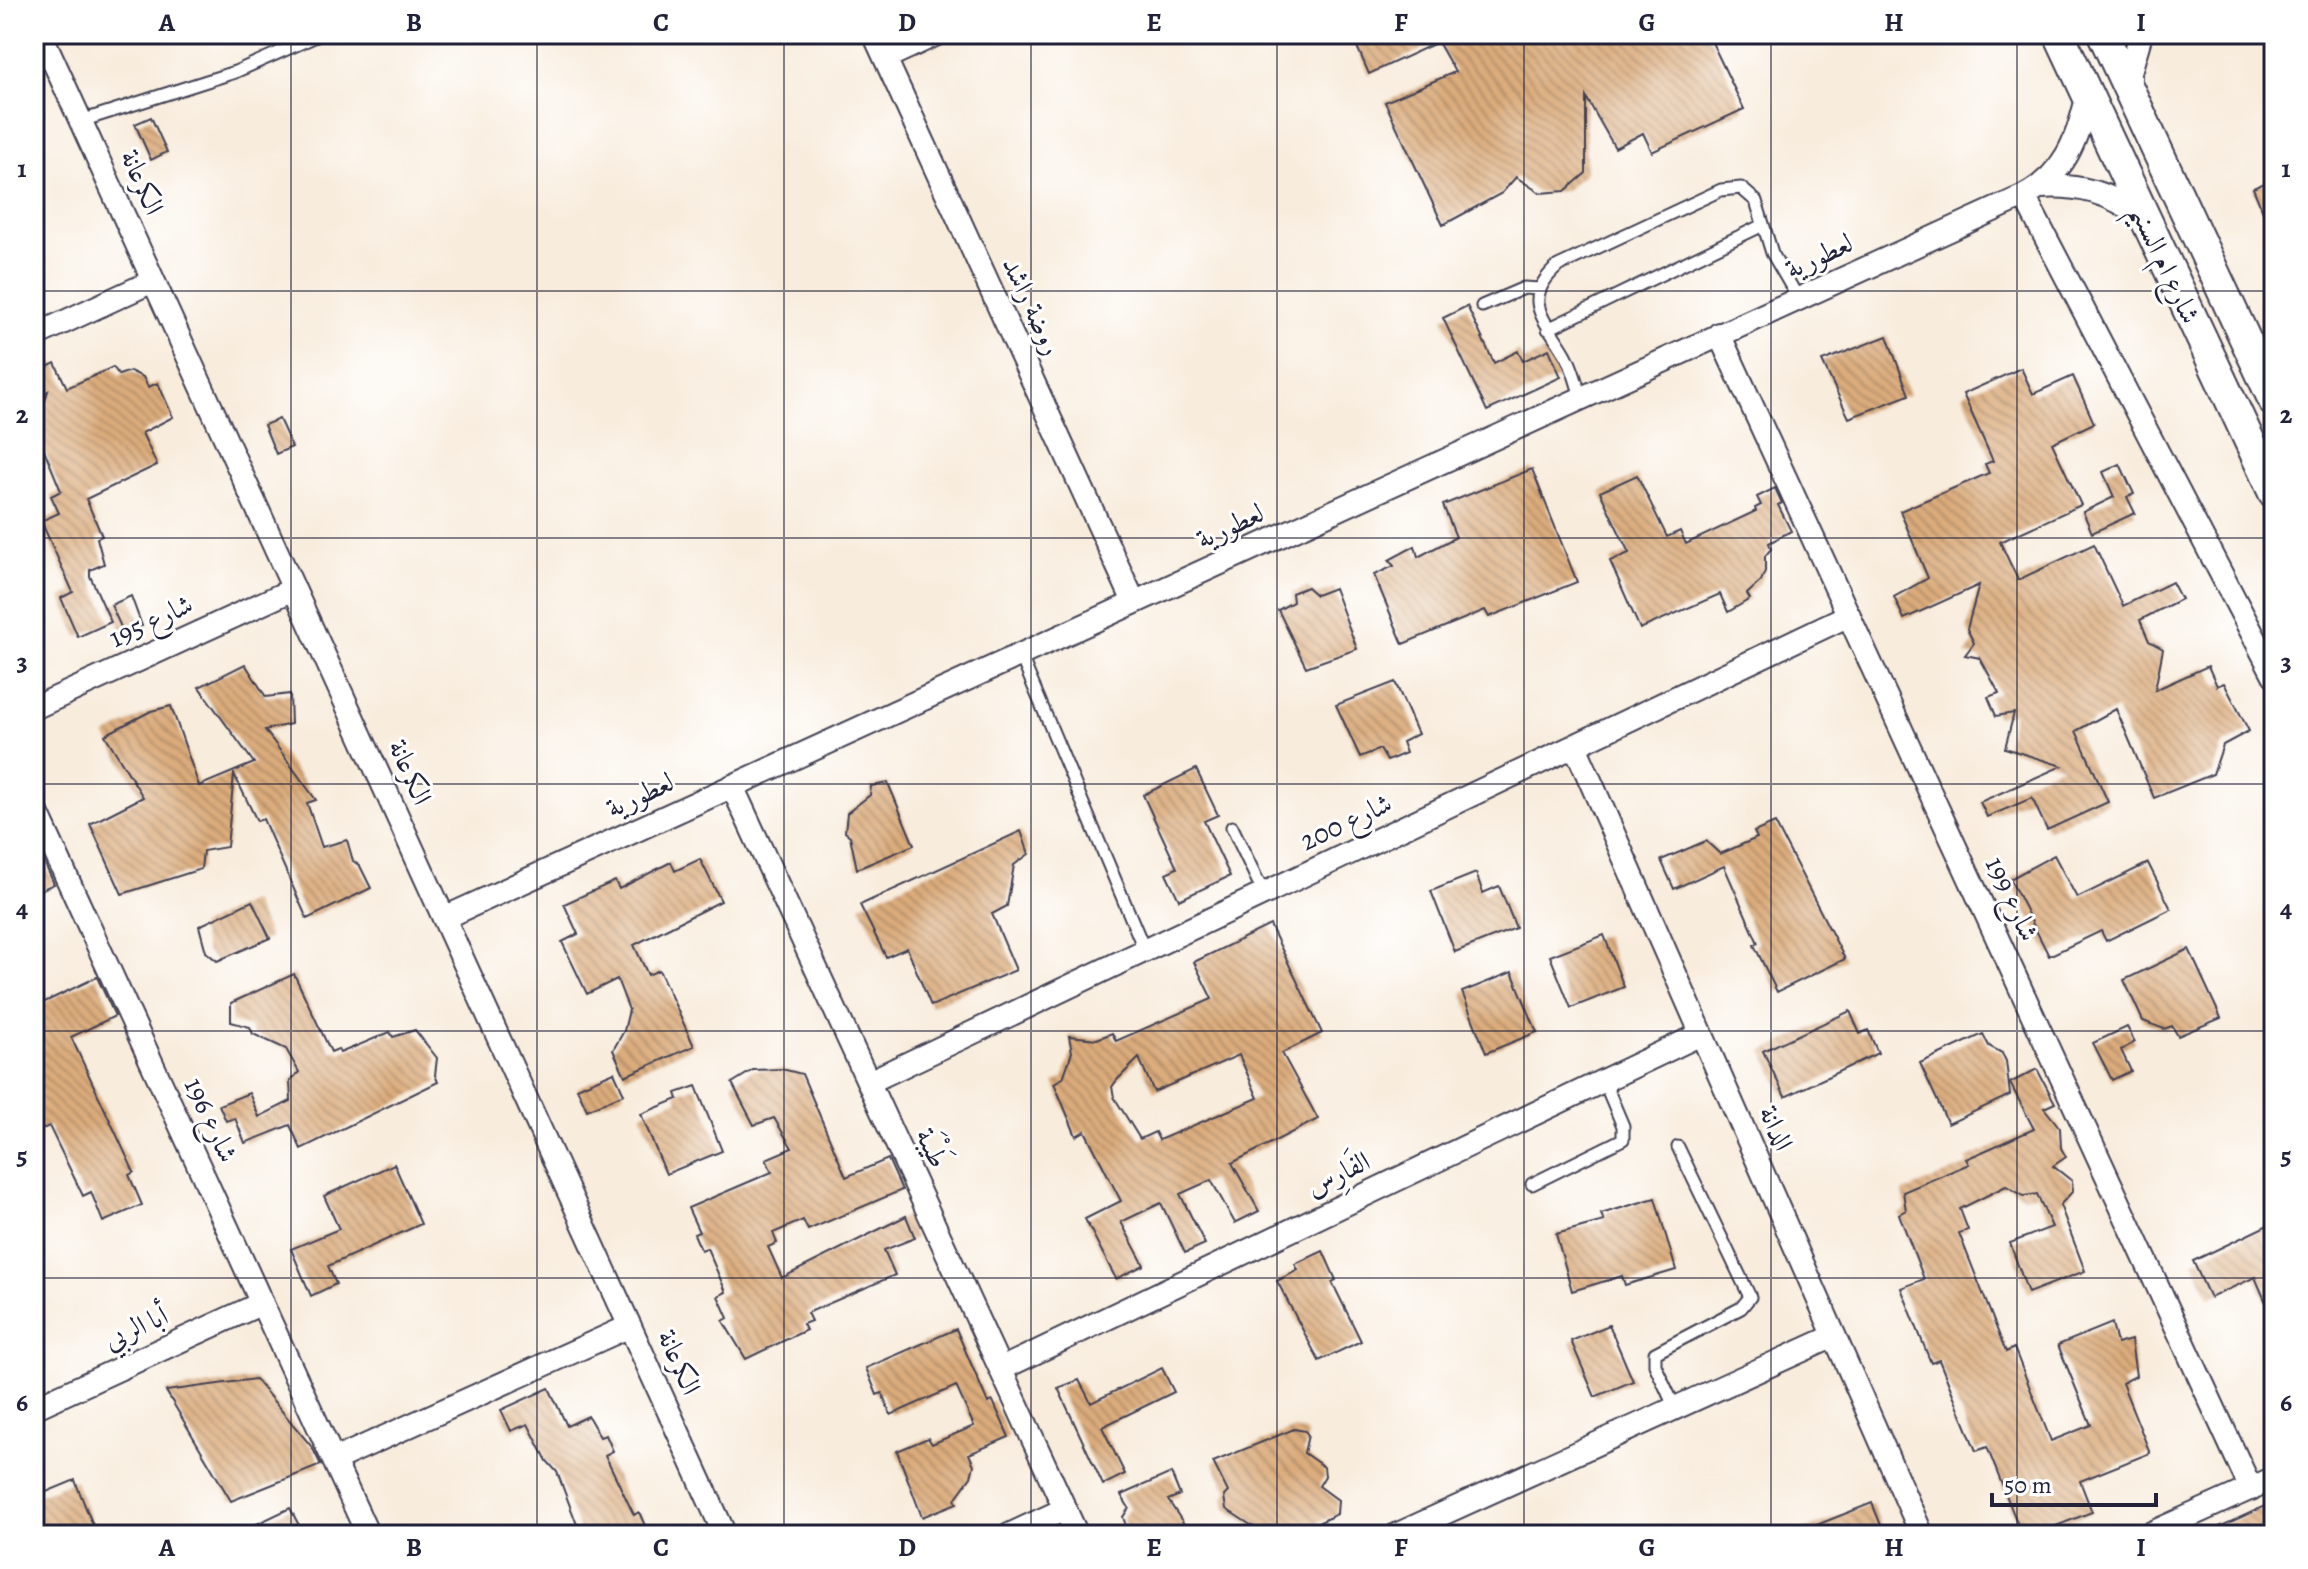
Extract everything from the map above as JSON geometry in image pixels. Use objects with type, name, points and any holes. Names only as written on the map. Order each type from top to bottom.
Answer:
[{"type":"main road","name":"شارع ام السنيم","points":[[2059,34],[2141,215],[2274,493]]},
{"type":"main road","name":"شارع ام السنيم","points":[[2103,34],[2274,401]]},
{"type":"street","name":"الكرعانة","points":[[41,34],[725,1535]]},
{"type":"street","name":"روضة راشد","points":[[874,34],[1134,602]]},
{"type":"street","points":[[885,58],[937,34]]},
{"type":"street","points":[[2130,96],[2130,72],[2141,34]]},
{"type":"street","name":"لعطورية","points":[[2032,192],[2059,169],[2073,147],[2087,98]]},
{"type":"street","name":"لعطورية","points":[[444,918],[2032,192],[2068,185],[2095,190],[2141,215]]},
{"type":"street","points":[[2032,192],[2274,675]]},
{"type":"street","points":[[34,336],[153,281]]},
{"type":"street","name":"شارع 199","points":[[1719,334],[2251,1489]]},
{"type":"street","name":"شارع 195","points":[[34,708],[294,589]]},
{"type":"street","name":"شارع 200","points":[[869,1082],[1849,615]]},
{"type":"street","name":"الدانة","points":[[1575,746],[1922,1535]]},
{"type":"street","name":"طَيْبَة","points":[[732,786],[1077,1535]]},
{"type":"street","name":"شارع 196","points":[[34,806],[368,1535]]},
{"type":"street","name":"الفَارِس","points":[[1001,1369],[1701,1034]]},
{"type":"street","name":"أبا الربي","points":[[34,1408],[262,1303]]},
{"type":"street","points":[[334,1460],[630,1326]]},
{"type":"street","points":[[1396,1535],[1834,1336]]},
{"type":"street","points":[[2147,1535],[2274,1478]]},
{"type":"street","points":[[1009,1535],[1065,1509]]},
{"type":"lane","points":[[81,121],[235,72],[321,34]]},
{"type":"lane","points":[[1581,398],[1570,364],[1548,329],[1537,303],[1540,289],[1558,266],[1721,190],[1731,187],[1750,193],[1772,253],[1798,298]]},
{"type":"lane","points":[[1548,329],[1763,225]]},
{"type":"lane","points":[[1482,306],[1524,288],[1540,289]]},
{"type":"lane","points":[[1020,654],[1145,951]]},
{"type":"lane","points":[[1232,827],[1264,894]]},
{"type":"lane","points":[[1532,1184],[1623,1139],[1623,1126],[1604,1081]]},
{"type":"lane","points":[[1675,1408],[1655,1365],[1655,1353],[1745,1306],[1750,1297],[1678,1147]]},
{"type":"building","points":[[1375,34],[1708,34],[1744,109],[1652,152],[1643,133],[1615,148],[1586,97],[1586,173],[1565,191],[1540,193],[1516,177],[1502,193],[1443,225],[1385,102],[1455,72],[1438,42],[1369,74],[1355,42]]},
{"type":"building","points":[[151,117],[167,152],[151,160],[135,124]]},
{"type":"building","points":[[2274,179],[2274,239],[2253,188]]},
{"type":"building","points":[[1467,306],[1494,363],[1518,351],[1523,361],[1549,349],[1561,377],[1487,411],[1443,318]]},
{"type":"building","points":[[1887,336],[1909,395],[1849,418],[1822,361]]},
{"type":"building","points":[[55,363],[67,388],[113,367],[119,375],[130,371],[143,377],[148,387],[158,383],[173,417],[142,433],[157,465],[86,499],[102,536],[97,538],[104,564],[90,570],[90,576],[111,622],[78,637],[61,598],[73,592],[41,521],[59,513],[51,496],[61,491],[36,430],[48,391],[34,398],[34,374]]},
{"type":"building","points":[[2021,368],[2033,394],[2073,376],[2094,423],[2052,443],[2081,505],[2000,542],[2018,580],[2094,544],[2123,606],[2172,582],[2181,599],[2140,620],[2149,641],[2163,649],[2155,690],[2208,666],[2217,686],[2224,683],[2249,731],[2223,745],[2213,774],[2154,798],[2116,709],[2076,731],[2108,802],[2047,830],[2032,798],[1987,817],[1980,802],[2062,766],[2005,748],[2014,713],[1996,716],[1988,697],[1999,693],[1980,658],[1965,655],[1974,643],[1967,629],[1979,585],[1904,619],[1894,597],[1928,578],[1900,511],[1989,473],[1985,464],[1993,461],[1963,394]]},
{"type":"building","points":[[279,419],[292,447],[276,454],[264,425]]},
{"type":"building","points":[[2120,464],[2134,494],[2127,497],[2135,513],[2092,533],[2083,512],[2114,497],[2103,472]]},
{"type":"building","points":[[1532,469],[1577,582],[1489,617],[1485,610],[1403,644],[1374,575],[1394,566],[1389,560],[1415,546],[1418,557],[1456,537],[1443,505]]},
{"type":"building","points":[[1637,475],[1667,537],[1680,531],[1686,544],[1756,511],[1755,508],[1761,505],[1757,497],[1775,488],[1782,503],[1778,505],[1791,531],[1769,543],[1771,549],[1765,556],[1765,571],[1761,581],[1747,594],[1750,599],[1728,612],[1720,594],[1640,629],[1610,561],[1629,553],[1600,492]]},
{"type":"building","points":[[1307,587],[1316,595],[1334,588],[1357,649],[1306,667],[1278,610],[1293,602],[1292,593]]},
{"type":"building","points":[[131,596],[142,626],[124,634],[111,605]]},
{"type":"building","points":[[245,664],[266,697],[290,694],[291,724],[265,730],[316,800],[307,803],[322,847],[347,840],[353,861],[360,866],[371,888],[307,919],[263,819],[257,821],[234,774],[227,847],[203,851],[201,869],[122,894],[90,824],[143,797],[105,735],[151,711],[171,706],[199,786],[254,763],[199,687]]},
{"type":"building","points":[[1395,682],[1418,734],[1402,742],[1406,753],[1387,761],[1380,749],[1360,757],[1336,705]]},
{"type":"building","points":[[1196,769],[1218,815],[1204,821],[1230,876],[1179,900],[1166,873],[1177,868],[1143,795]]},
{"type":"building","points":[[888,783],[914,845],[857,869],[850,836],[845,832],[847,813],[870,795],[871,786]]},
{"type":"building","points":[[1775,823],[1845,959],[1777,992],[1754,945],[1758,943],[1724,866],[1674,889],[1661,860],[1706,841],[1720,854],[1757,838],[1754,832]]},
{"type":"building","points":[[1021,831],[1029,854],[1014,865],[1007,906],[992,914],[1016,970],[931,1006],[907,948],[886,957],[860,905]]},
{"type":"building","points":[[34,840],[54,884],[34,893]]},
{"type":"building","points":[[2054,855],[2077,898],[2148,863],[2171,909],[2106,941],[2101,931],[2049,956],[2010,879]]},
{"type":"building","points":[[700,859],[721,901],[634,945],[648,975],[659,970],[694,1046],[625,1076],[613,1050],[624,1031],[629,1010],[617,979],[587,994],[562,942],[578,934],[564,904],[615,881],[619,889],[671,862],[675,871]]},
{"type":"building","points":[[1476,873],[1483,893],[1499,886],[1516,928],[1455,952],[1431,891]]},
{"type":"building","points":[[252,901],[270,938],[217,961],[206,952],[199,926]]},
{"type":"building","points":[[1270,925],[1322,1033],[1282,1053],[1318,1119],[1232,1163],[1259,1211],[1235,1223],[1211,1180],[1180,1194],[1205,1244],[1185,1253],[1161,1203],[1121,1222],[1144,1265],[1116,1279],[1085,1219],[1121,1201],[1085,1131],[1076,1136],[1054,1083],[1063,1078],[1072,1052],[1069,1036],[1097,1039],[1112,1033],[1116,1041],[1212,999],[1194,962]],"holes":[[[1239,1055],[1258,1098],[1159,1140],[1155,1132],[1140,1139],[1114,1097],[1112,1087],[1139,1058],[1154,1092]]]},
{"type":"building","points":[[1604,935],[1624,987],[1571,1008],[1550,956]]},
{"type":"building","points":[[2189,949],[2221,1018],[2178,1036],[2172,1026],[2164,1029],[2143,1021],[2124,980]]},
{"type":"building","points":[[1512,972],[1537,1032],[1486,1053],[1462,992]]},
{"type":"building","points":[[294,974],[331,1052],[338,1049],[340,1053],[390,1032],[393,1037],[415,1030],[437,1058],[435,1075],[438,1082],[301,1149],[290,1125],[245,1143],[235,1118],[226,1121],[219,1105],[249,1093],[259,1117],[291,1101],[290,1081],[299,1072],[286,1049],[253,1034],[250,1027],[231,1022],[231,1003]]},
{"type":"building","points":[[97,977],[115,1016],[71,1037],[134,1172],[129,1175],[142,1205],[103,1222],[91,1192],[83,1196],[49,1126],[34,1133],[34,1007]]},
{"type":"building","points":[[1850,1011],[1860,1034],[1868,1030],[1878,1053],[1785,1097],[1763,1051]]},
{"type":"building","points":[[2127,1027],[2135,1042],[2121,1050],[2131,1071],[2112,1080],[2093,1043]]},
{"type":"building","points":[[1983,1034],[1989,1046],[2002,1053],[2006,1061],[2010,1095],[1948,1124],[1920,1063]]},
{"type":"building","points":[[782,1069],[802,1074],[846,1177],[888,1159],[902,1190],[808,1230],[803,1220],[773,1233],[777,1243],[768,1247],[782,1278],[906,1216],[915,1238],[884,1250],[895,1275],[807,1313],[811,1321],[803,1324],[806,1330],[746,1359],[723,1321],[728,1318],[718,1296],[726,1292],[707,1248],[701,1250],[694,1234],[699,1232],[688,1208],[772,1172],[766,1159],[792,1148],[774,1118],[754,1125],[732,1083],[753,1070]]},
{"type":"building","points":[[2037,1069],[2055,1103],[2044,1108],[2060,1128],[2061,1148],[2066,1157],[2053,1166],[2072,1181],[2073,1191],[2060,1205],[2085,1271],[2028,1293],[2010,1243],[2052,1227],[2037,1194],[2024,1196],[2006,1186],[1960,1209],[1968,1230],[1959,1233],[2006,1352],[2014,1348],[2051,1441],[2091,1425],[2058,1345],[2112,1323],[2117,1344],[2131,1340],[2136,1376],[2122,1383],[2150,1453],[2080,1481],[2092,1512],[2033,1535],[2022,1535],[1987,1447],[1976,1451],[1939,1360],[1931,1363],[1901,1288],[1924,1279],[1899,1214],[1906,1210],[1903,1192],[1969,1164],[1966,1159],[2034,1129],[2010,1083]]},
{"type":"building","points":[[614,1072],[624,1094],[587,1110],[577,1088]]},
{"type":"building","points":[[696,1086],[722,1151],[666,1174],[641,1114],[678,1099],[676,1093]]},
{"type":"building","points":[[394,1164],[421,1224],[328,1266],[336,1284],[311,1296],[291,1249],[339,1229],[324,1196]]},
{"type":"building","points":[[1655,1198],[1676,1270],[1625,1285],[1622,1276],[1572,1291],[1556,1234],[1604,1221],[1601,1214]]},
{"type":"building","points":[[2274,1222],[2274,1321],[2255,1277],[2210,1298],[2193,1261]]},
{"type":"building","points":[[1323,1251],[1336,1280],[1332,1282],[1361,1341],[1319,1361],[1277,1281],[1298,1270],[1295,1264]]},
{"type":"building","points":[[1609,1325],[1633,1381],[1595,1397],[1571,1341]]},
{"type":"building","points":[[956,1329],[988,1403],[993,1401],[1009,1437],[969,1454],[974,1465],[971,1477],[955,1499],[957,1503],[922,1517],[897,1451],[928,1438],[932,1444],[974,1426],[956,1386],[891,1415],[882,1393],[877,1395],[866,1368]]},
{"type":"building","points":[[1162,1368],[1174,1392],[1102,1427],[1125,1474],[1103,1485],[1058,1388],[1079,1380],[1091,1403]]},
{"type":"building","points":[[255,1379],[312,1447],[321,1465],[231,1501],[166,1391]]},
{"type":"building","points":[[549,1388],[567,1426],[588,1416],[600,1437],[606,1435],[613,1451],[605,1455],[634,1515],[639,1512],[646,1528],[637,1535],[581,1535],[557,1472],[547,1461],[528,1424],[511,1431],[501,1410]]},
{"type":"building","points":[[1294,1429],[1305,1431],[1308,1435],[1304,1453],[1324,1467],[1325,1476],[1319,1486],[1338,1500],[1337,1514],[1293,1535],[1279,1535],[1276,1530],[1260,1531],[1226,1509],[1224,1496],[1228,1492],[1213,1462]]},
{"type":"building","points":[[1171,1473],[1180,1495],[1168,1500],[1184,1524],[1179,1535],[1129,1535],[1123,1517],[1129,1508],[1121,1495]]},
{"type":"building","points":[[75,1480],[97,1535],[54,1535],[36,1523],[38,1508],[34,1497]]},
{"type":"building","points":[[2274,1502],[2274,1535],[2202,1535]]},
{"type":"building","points":[[1872,1503],[1885,1535],[1794,1535],[1794,1534]]},
{"type":"building","points":[[290,1508],[304,1535],[234,1535]]}]
